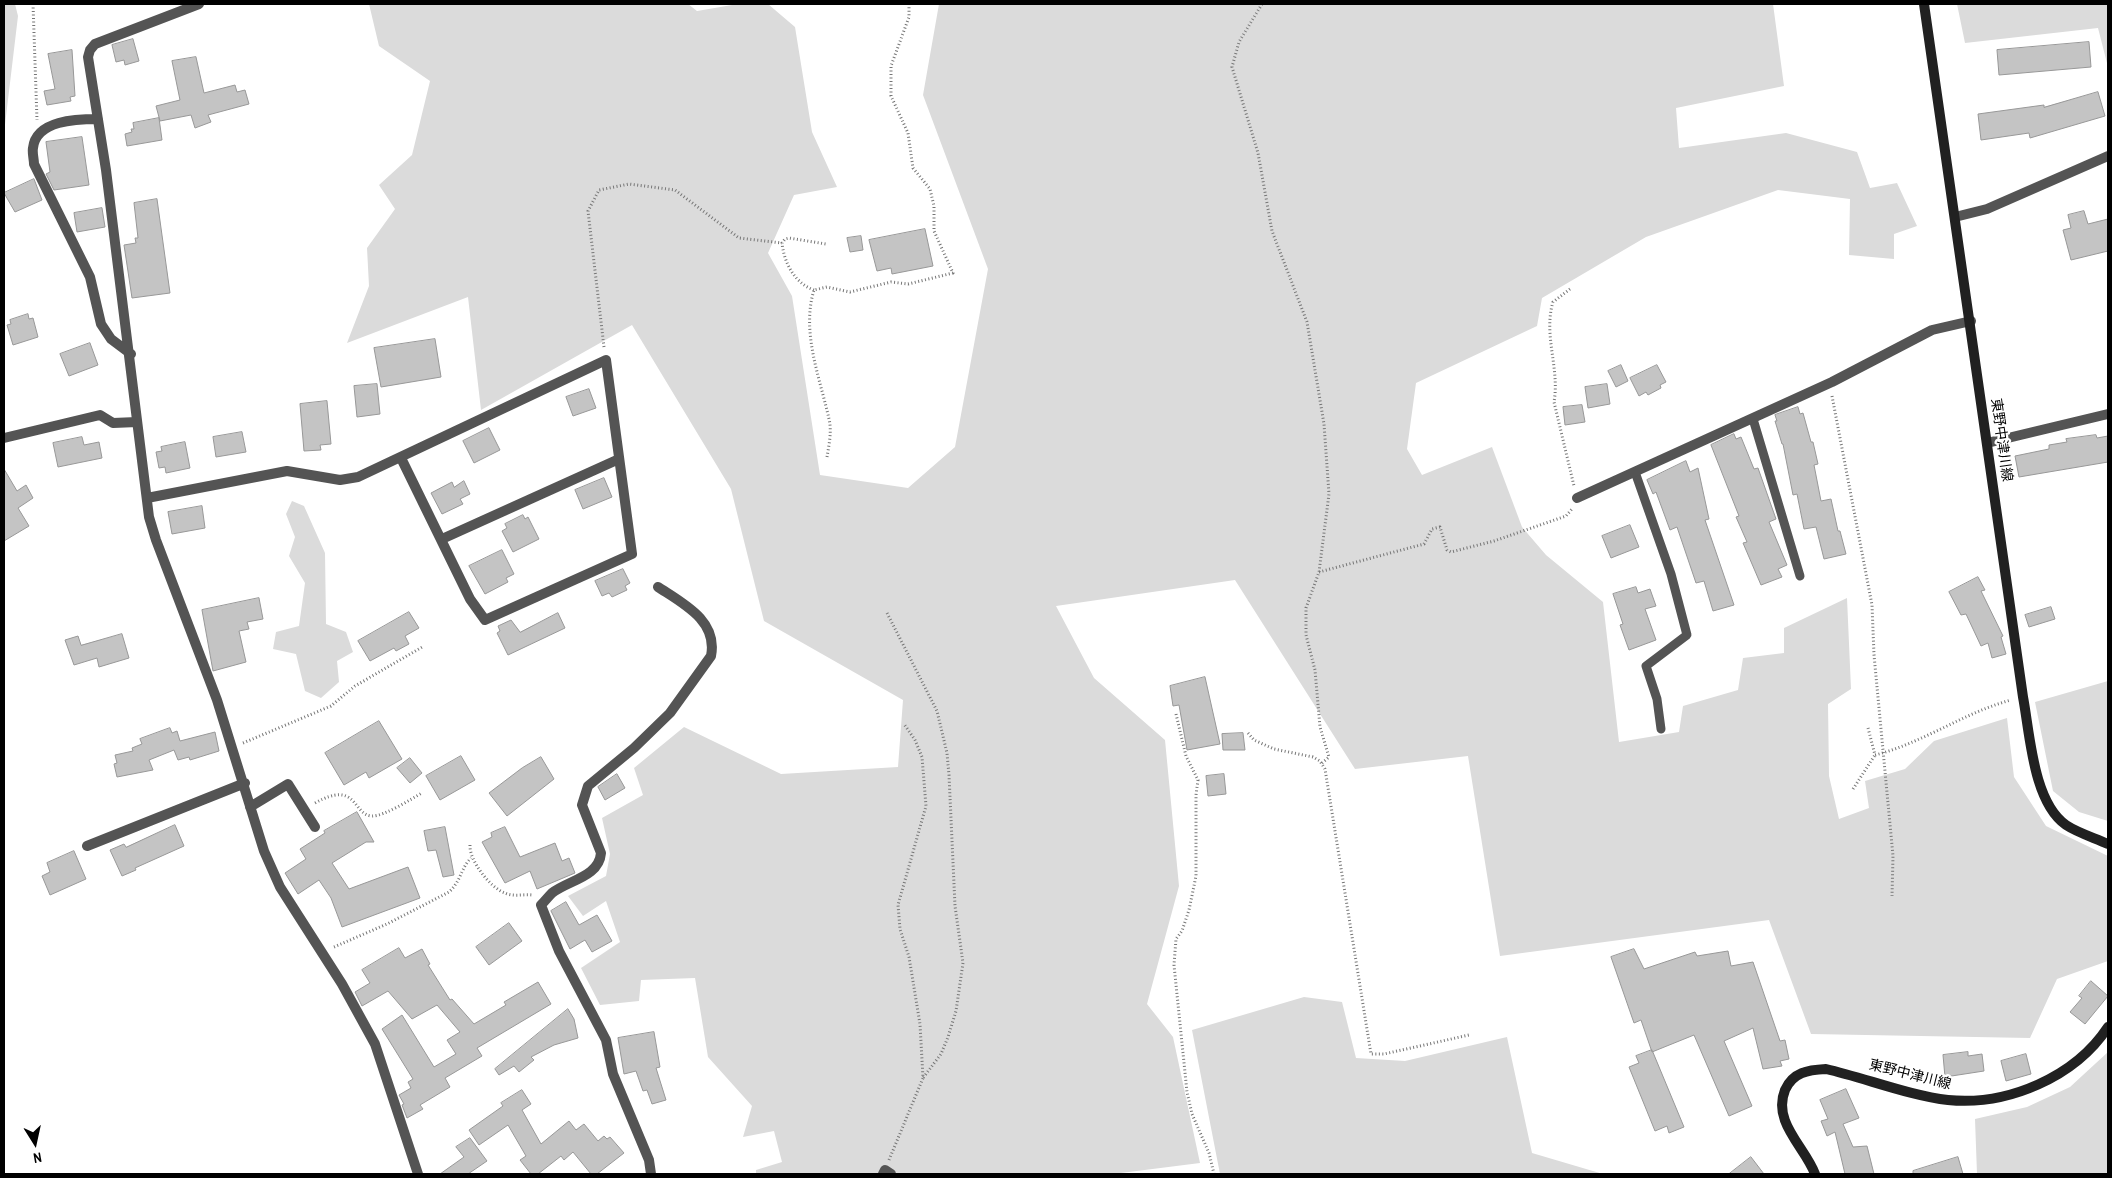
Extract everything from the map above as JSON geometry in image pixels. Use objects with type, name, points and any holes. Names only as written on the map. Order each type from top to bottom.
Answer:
[{"type":"main road","name":"東野中津川線","points":[[1924,4],[2024,697],[2036,767],[2042,793],[2051,810],[2066,825],[2108,844]]},
{"type":"main road","name":"東野中津川線","points":[[1815,1174],[1785,1122],[1782,1109],[1783,1095],[1788,1084],[1796,1075],[1809,1070],[1826,1069],[1948,1100],[1986,1099],[2020,1092],[2049,1079],[2088,1050],[2108,1027]]},
{"type":"street","points":[[199,4],[95,44],[88,57],[131,354],[137,422],[147,498],[156,540],[217,700],[264,851],[280,887],[322,952],[375,1044],[418,1174]]},
{"type":"street","points":[[98,119],[77,119],[51,126],[37,135],[33,148],[34,164],[90,277],[101,324],[111,338],[131,354]]},
{"type":"street","points":[[1955,217],[1987,208],[2108,156]]},
{"type":"street","points":[[1576,498],[1830,383],[1932,330],[1971,321]]},
{"type":"street","points":[[147,498],[287,471],[340,480],[358,478],[606,360],[632,554],[486,620],[470,599],[401,458]]},
{"type":"street","points":[[1987,443],[2108,414]]},
{"type":"street","points":[[4,438],[100,415],[113,423],[137,422]]},
{"type":"street","points":[[442,539],[619,459]]},
{"type":"street","points":[[651,1174],[650,1160],[613,1074],[606,1040],[559,951],[541,904],[553,893],[592,871],[600,860],[601,853],[582,805],[588,786],[634,748],[670,713],[711,656],[713,645],[706,624],[689,607],[658,587]]},
{"type":"street","points":[[87,846],[244,783]]},
{"type":"street","points":[[250,807],[288,784],[315,827]]},
{"type":"lane","points":[[1753,419],[1800,576]]},
{"type":"lane","points":[[1635,472],[1670,574],[1687,635],[1646,666],[1657,699],[1661,729]]},
{"type":"path","points":[[33,4],[37,135]]},
{"type":"path","points":[[782,243],[792,272],[798,280],[814,290],[827,287],[850,292],[891,282],[908,284],[953,273],[934,231],[934,206],[930,189],[913,168],[908,133],[891,96],[891,66],[908,17],[909,4]]},
{"type":"path","points":[[1262,4],[1239,42],[1232,67],[1258,153],[1272,231],[1307,322],[1324,424],[1329,494],[1319,572],[1306,608],[1306,635],[1315,670],[1320,727],[1328,757],[1321,764]]},
{"type":"path","points":[[606,360],[588,211],[599,190],[629,184],[675,190],[739,238],[782,243]]},
{"type":"path","points":[[782,243],[785,239],[789,238],[826,244]]},
{"type":"path","points":[[1319,572],[1424,544],[1432,529],[1440,528],[1447,550],[1451,552],[1494,542],[1566,516],[1572,510],[1576,498],[1554,402],[1557,388],[1550,325],[1553,302],[1570,289]]},
{"type":"path","points":[[814,290],[811,300],[812,349],[821,395],[829,420],[827,457]]},
{"type":"path","points":[[1830,383],[1872,604],[1893,856],[1892,896]]},
{"type":"path","points":[[886,1173],[923,1078],[941,1054],[948,1037],[956,1011],[963,963],[954,906],[947,753],[937,711],[887,613]]},
{"type":"path","points":[[233,747],[331,706],[355,686],[424,646]]},
{"type":"path","points":[[1853,789],[1875,755],[1914,743],[1994,705],[2024,697]]},
{"type":"path","points":[[1176,714],[1186,756],[1198,780],[1195,804],[1196,876],[1189,910],[1182,931],[1176,940],[1174,965],[1187,1092],[1192,1114],[1209,1153],[1214,1174]]},
{"type":"path","points":[[904,724],[915,740],[922,757],[926,806],[898,905],[900,929],[909,957],[920,1024],[923,1078]]},
{"type":"path","points":[[1868,728],[1875,755]]},
{"type":"path","points":[[1248,733],[1263,744],[1295,755],[1313,757],[1324,769],[1371,1054],[1384,1054],[1469,1035]]},
{"type":"path","points":[[304,809],[333,794],[344,795],[353,799],[366,814],[372,816],[384,813],[422,793]]},
{"type":"path","points":[[470,845],[471,858],[498,890],[510,895],[530,894],[535,896],[541,904]]},
{"type":"path","points":[[322,952],[387,924],[449,892],[457,884],[465,864],[471,858]]},
{"type":"shaded area","points":[[4,4],[15,4],[18,16],[4,133]]},
{"type":"shaded area","points":[[369,4],[688,4],[697,11],[738,4],[768,4],[795,27],[812,132],[837,187],[794,195],[768,253],[792,296],[820,475],[908,488],[955,447],[988,269],[923,95],[939,4],[1773,4],[1784,86],[1676,108],[1679,148],[1786,133],[1857,152],[1870,188],[1897,183],[1917,226],[1894,234],[1894,259],[1849,255],[1850,199],[1778,190],[1646,237],[1542,298],[1537,326],[1416,383],[1407,449],[1422,475],[1492,447],[1522,527],[1546,555],[1603,602],[1619,742],[1679,732],[1683,706],[1738,690],[1743,658],[1784,653],[1784,628],[1847,598],[1851,689],[1828,704],[1829,776],[1839,819],[1869,808],[1865,781],[1905,769],[1934,741],[2007,718],[2014,777],[2046,826],[2108,856],[2108,961],[2057,979],[2030,1038],[1811,1034],[1769,920],[1500,956],[1468,756],[1355,769],[1235,580],[1056,606],[1094,678],[1165,740],[1179,886],[1147,1004],[1173,1037],[1200,1163],[1113,1174],[756,1174],[756,1170],[782,1162],[774,1131],[743,1137],[752,1106],[708,1057],[695,978],[641,980],[639,1001],[600,1005],[581,968],[620,942],[606,901],[583,916],[568,896],[606,876],[610,854],[602,818],[643,795],[634,768],[684,727],[781,774],[898,767],[903,700],[764,621],[731,489],[632,325],[481,410],[468,297],[347,343],[369,286],[367,248],[395,209],[379,185],[412,155],[430,81],[379,46]]},
{"type":"shaded area","points":[[1957,4],[2108,4],[2108,67],[2098,28],[1965,43]]},
{"type":"shaded area","points":[[292,501],[304,506],[325,553],[326,624],[346,632],[353,652],[337,661],[339,682],[321,698],[305,691],[296,654],[273,649],[276,632],[299,626],[305,583],[289,556],[295,537],[286,514]]},
{"type":"shaded area","points":[[2108,681],[2108,821],[2079,812],[2053,791],[2035,702]]},
{"type":"shaded area","points":[[1304,997],[1342,1002],[1356,1058],[1405,1061],[1507,1037],[1532,1153],[1603,1174],[1220,1174],[1192,1030]]},
{"type":"shaded area","points":[[2108,1052],[2108,1174],[1977,1174],[1975,1119],[2027,1107],[2070,1087]]},
{"type":"building","points":[[133,39],[139,61],[125,65],[124,60],[116,62],[112,45]]},
{"type":"building","points":[[2089,42],[2091,67],[1999,75],[1997,50]]},
{"type":"building","points":[[72,50],[75,96],[70,97],[71,101],[47,105],[44,91],[55,89],[48,54]]},
{"type":"building","points":[[196,57],[204,93],[235,85],[237,92],[245,90],[249,104],[208,115],[211,122],[195,128],[191,115],[160,121],[156,106],[180,100],[172,61]]},
{"type":"building","points":[[2098,92],[2105,116],[2030,138],[2029,133],[1981,140],[1978,114],[2044,105],[2044,107]]},
{"type":"building","points":[[159,118],[162,140],[127,146],[125,134],[132,132],[131,129],[134,129],[133,123]]},
{"type":"building","points":[[82,137],[89,185],[54,190],[46,174],[50,172],[46,142]]},
{"type":"building","points":[[34,179],[42,200],[15,212],[4,193]]},
{"type":"building","points":[[157,199],[170,293],[132,298],[124,245],[136,243],[135,238],[138,238],[134,203]]},
{"type":"building","points":[[102,208],[105,227],[77,232],[74,213]]},
{"type":"building","points":[[2084,211],[2088,224],[2108,219],[2108,251],[2071,260],[2063,230],[2071,228],[2068,215]]},
{"type":"building","points":[[925,229],[933,266],[892,274],[891,268],[877,271],[869,240]]},
{"type":"building","points":[[861,236],[863,250],[850,252],[847,238]]},
{"type":"building","points":[[28,314],[29,319],[33,318],[38,337],[13,345],[7,325],[11,324],[10,320]]},
{"type":"building","points":[[435,339],[441,377],[381,387],[374,348]]},
{"type":"building","points":[[90,343],[98,365],[69,376],[60,354]]},
{"type":"building","points":[[1621,365],[1628,381],[1616,387],[1608,371]]},
{"type":"building","points":[[1657,365],[1666,382],[1660,385],[1661,388],[1648,395],[1646,392],[1639,396],[1630,378]]},
{"type":"building","points":[[377,384],[380,414],[357,417],[354,386]]},
{"type":"building","points":[[1607,384],[1610,404],[1588,408],[1585,387]]},
{"type":"building","points":[[589,389],[596,408],[573,416],[566,397]]},
{"type":"building","points":[[327,401],[331,444],[320,445],[321,450],[304,451],[300,404]]},
{"type":"building","points":[[1582,405],[1585,422],[1565,425],[1563,407]]},
{"type":"building","points":[[1798,407],[1800,414],[1803,413],[1811,442],[1813,442],[1818,464],[1814,465],[1821,501],[1831,499],[1838,531],[1840,531],[1846,554],[1824,559],[1816,527],[1804,529],[1797,494],[1793,495],[1783,444],[1775,421],[1777,421],[1775,415]]},
{"type":"building","points":[[489,428],[500,450],[474,463],[463,441]]},
{"type":"building","points":[[242,432],[246,452],[216,457],[213,437]]},
{"type":"building","points":[[1734,434],[1736,439],[1741,437],[1754,469],[1758,468],[1776,519],[1769,522],[1787,565],[1778,569],[1782,577],[1761,585],[1743,543],[1747,542],[1736,517],[1739,516],[1711,445]]},
{"type":"building","points":[[2096,435],[2097,438],[2108,436],[2108,462],[2019,477],[2015,456],[2049,449],[2049,445],[2067,442],[2066,439]]},
{"type":"building","points":[[82,437],[84,445],[99,442],[102,458],[58,467],[53,443]]},
{"type":"building","points":[[185,442],[190,468],[166,473],[165,467],[159,468],[156,452],[162,451],[161,447]]},
{"type":"building","points":[[1686,461],[1690,472],[1698,468],[1709,519],[1705,520],[1734,605],[1713,611],[1704,581],[1696,583],[1677,527],[1670,530],[1656,492],[1653,494],[1647,480]]},
{"type":"building","points":[[4,469],[17,491],[26,485],[33,498],[18,508],[29,526],[4,541]]},
{"type":"building","points":[[604,478],[612,497],[583,509],[575,490]]},
{"type":"building","points":[[464,481],[470,494],[460,499],[463,504],[442,514],[431,493],[452,482],[454,487]]},
{"type":"building","points":[[202,506],[205,528],[172,534],[168,512]]},
{"type":"building","points":[[523,515],[525,519],[528,517],[539,539],[513,552],[502,531],[507,528],[505,524]]},
{"type":"building","points":[[1630,525],[1639,547],[1611,558],[1602,536]]},
{"type":"building","points":[[502,550],[514,574],[506,578],[508,582],[485,594],[469,566]]},
{"type":"building","points":[[623,569],[630,583],[625,586],[627,590],[612,597],[609,593],[602,596],[595,581]]},
{"type":"building","points":[[1978,577],[1985,590],[1981,591],[2003,636],[2001,637],[2006,654],[1992,658],[1988,643],[1981,646],[1966,614],[1961,615],[1949,592]]},
{"type":"building","points":[[1636,587],[1638,593],[1650,589],[1656,606],[1645,609],[1656,640],[1629,650],[1620,625],[1623,624],[1613,594]]},
{"type":"building","points":[[259,598],[263,619],[247,622],[249,629],[239,631],[246,662],[213,671],[202,610]]},
{"type":"building","points":[[2051,607],[2055,619],[2029,627],[2025,615]]},
{"type":"building","points":[[409,612],[419,628],[405,636],[409,644],[396,651],[394,648],[370,661],[358,641]]},
{"type":"building","points":[[558,613],[565,628],[508,655],[497,633],[500,631],[498,626],[511,620],[520,632]]},
{"type":"building","points":[[122,634],[129,658],[99,667],[97,658],[74,665],[65,640],[78,636],[81,645]]},
{"type":"building","points":[[1205,677],[1220,744],[1187,750],[1179,705],[1173,706],[1170,686]]},
{"type":"building","points":[[379,721],[402,759],[369,778],[366,772],[344,785],[325,753]]},
{"type":"building","points":[[170,728],[172,733],[177,731],[180,741],[215,732],[219,751],[190,760],[189,757],[178,760],[174,750],[149,760],[153,770],[117,777],[114,764],[117,763],[115,755],[133,751],[132,748],[142,744],[140,739]]},
{"type":"building","points":[[1243,733],[1245,750],[1223,750],[1222,734]]},
{"type":"building","points":[[461,756],[475,780],[440,800],[426,776]]},
{"type":"building","points":[[541,757],[554,779],[507,816],[489,793],[522,768]]},
{"type":"building","points":[[410,758],[422,773],[410,783],[397,768]]},
{"type":"building","points":[[617,774],[625,788],[605,800],[598,787]]},
{"type":"building","points":[[1224,774],[1226,794],[1208,796],[1206,776]]},
{"type":"building","points":[[357,812],[374,842],[366,842],[332,863],[349,889],[408,867],[420,898],[342,927],[331,898],[319,880],[298,894],[285,873],[306,859],[300,849],[325,833],[324,831]]},
{"type":"building","points":[[175,825],[184,846],[135,868],[136,870],[122,876],[110,850],[124,844],[126,847]]},
{"type":"building","points":[[445,827],[454,875],[443,877],[436,850],[428,851],[424,831]]},
{"type":"building","points":[[505,827],[520,857],[555,843],[562,861],[569,858],[575,873],[537,889],[530,871],[505,883],[482,842],[492,837],[491,833]]},
{"type":"building","points":[[74,851],[86,879],[50,895],[42,876],[50,872],[47,863]]},
{"type":"building","points":[[566,902],[579,925],[597,915],[612,941],[592,952],[585,940],[570,949],[551,911]]},
{"type":"building","points":[[509,923],[522,941],[489,965],[476,947]]},
{"type":"building","points":[[399,948],[405,958],[422,949],[430,964],[428,965],[450,1000],[452,999],[474,1024],[506,1005],[504,1002],[538,982],[551,1004],[477,1048],[482,1056],[445,1078],[450,1087],[420,1105],[423,1109],[407,1118],[402,1105],[404,1104],[399,1095],[411,1088],[408,1082],[413,1079],[382,1029],[402,1015],[434,1067],[456,1054],[447,1040],[460,1032],[437,1005],[412,1019],[388,991],[362,1006],[355,992],[370,983],[362,970]]},
{"type":"building","points":[[1634,949],[1644,969],[1695,952],[1697,956],[1728,951],[1731,966],[1753,962],[1780,1041],[1785,1040],[1789,1059],[1780,1061],[1782,1066],[1763,1069],[1753,1028],[1724,1041],[1752,1106],[1729,1116],[1694,1035],[1652,1052],[1641,1020],[1634,1023],[1611,957]]},
{"type":"building","points":[[2091,981],[2108,996],[2085,1024],[2070,1012],[2082,998],[2079,996]]},
{"type":"building","points":[[568,1009],[574,1019],[578,1038],[554,1045],[531,1057],[534,1060],[519,1072],[514,1066],[499,1075],[495,1069]]},
{"type":"building","points":[[654,1032],[660,1067],[656,1068],[666,1100],[652,1104],[647,1090],[643,1091],[636,1071],[624,1074],[618,1038]]},
{"type":"building","points":[[1652,1050],[1684,1127],[1669,1133],[1667,1126],[1655,1131],[1629,1067],[1639,1063],[1636,1056]]},
{"type":"building","points":[[1968,1052],[1968,1056],[1982,1054],[1984,1071],[1945,1077],[1943,1055]]},
{"type":"building","points":[[2026,1054],[2031,1074],[2006,1081],[2001,1061]]},
{"type":"building","points":[[1846,1089],[1859,1118],[1843,1124],[1853,1147],[1867,1146],[1874,1174],[1845,1174],[1835,1132],[1827,1136],[1821,1121],[1828,1119],[1820,1100]]},
{"type":"building","points":[[522,1090],[531,1104],[522,1110],[541,1144],[569,1121],[576,1130],[584,1124],[598,1141],[604,1136],[607,1139],[610,1137],[624,1153],[597,1174],[591,1174],[573,1152],[564,1160],[561,1156],[538,1174],[531,1174],[520,1160],[526,1156],[508,1125],[479,1145],[469,1130],[503,1106],[501,1103]]},
{"type":"building","points":[[470,1138],[487,1161],[468,1174],[440,1174],[464,1157],[456,1147]]},
{"type":"building","points":[[1751,1157],[1764,1174],[1729,1174]]},
{"type":"building","points":[[1958,1157],[1963,1174],[1913,1174],[1913,1171]]}]
